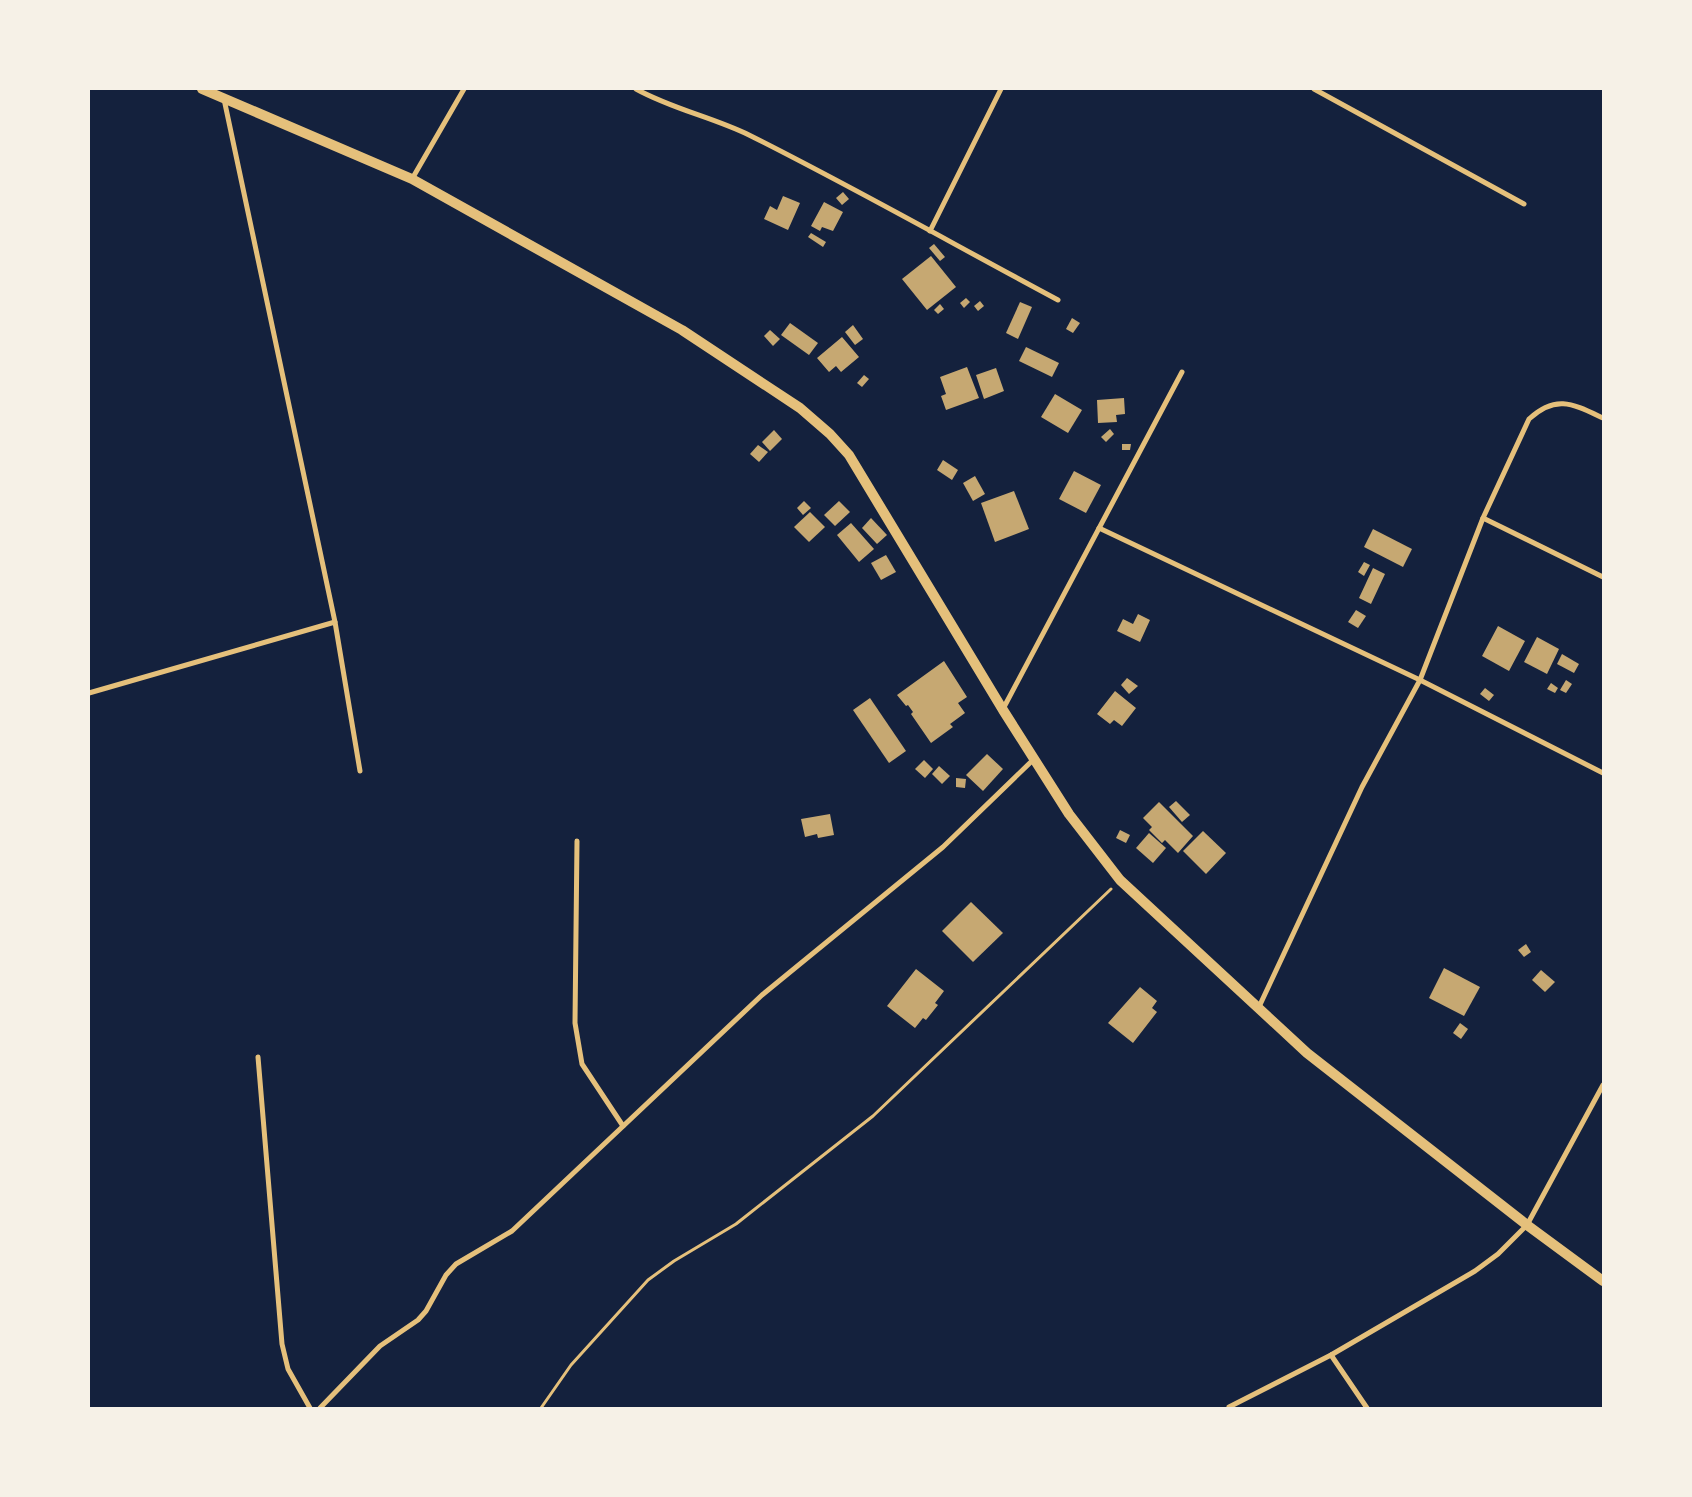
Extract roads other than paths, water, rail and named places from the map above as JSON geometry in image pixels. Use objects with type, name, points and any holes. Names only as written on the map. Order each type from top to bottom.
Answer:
[{"type":"main road","points":[[202,89],[412,178],[682,330],[800,408],[830,434],[849,455],[898,539],[1069,814],[1120,880],[1307,1053],[1527,1225],[1603,1281]]},
{"type":"street","points":[[412,178],[464,89]]},
{"type":"street","points":[[636,89],[675,108],[745,133],[1058,300]]},
{"type":"street","points":[[930,231],[1001,89]]},
{"type":"street","points":[[1314,89],[1524,204]]},
{"type":"street","points":[[224,99],[335,622],[360,771]]},
{"type":"street","points":[[1003,710],[1182,372]]},
{"type":"street","points":[[1258,1009],[1362,787],[1420,680],[1483,518],[1528,419],[1542,407],[1556,403],[1575,405],[1603,418]]},
{"type":"street","points":[[1483,518],[1603,577]]},
{"type":"street","points":[[1099,528],[1420,680],[1603,773]]},
{"type":"street","points":[[89,693],[335,622]]},
{"type":"street","points":[[320,1408],[380,1346],[418,1320],[426,1311],[446,1275],[456,1264],[512,1231],[762,994],[944,847],[1035,758]]},
{"type":"street","points":[[578,841],[574,1023],[577,1045],[582,1064],[623,1126]]},
{"type":"street","points":[[258,1057],[282,1344],[288,1369],[310,1408]]},
{"type":"street","points":[[1229,1407],[1331,1355],[1475,1271],[1498,1254],[1527,1225],[1603,1085]]},
{"type":"street","points":[[1331,1355],[1366,1408]]}]
